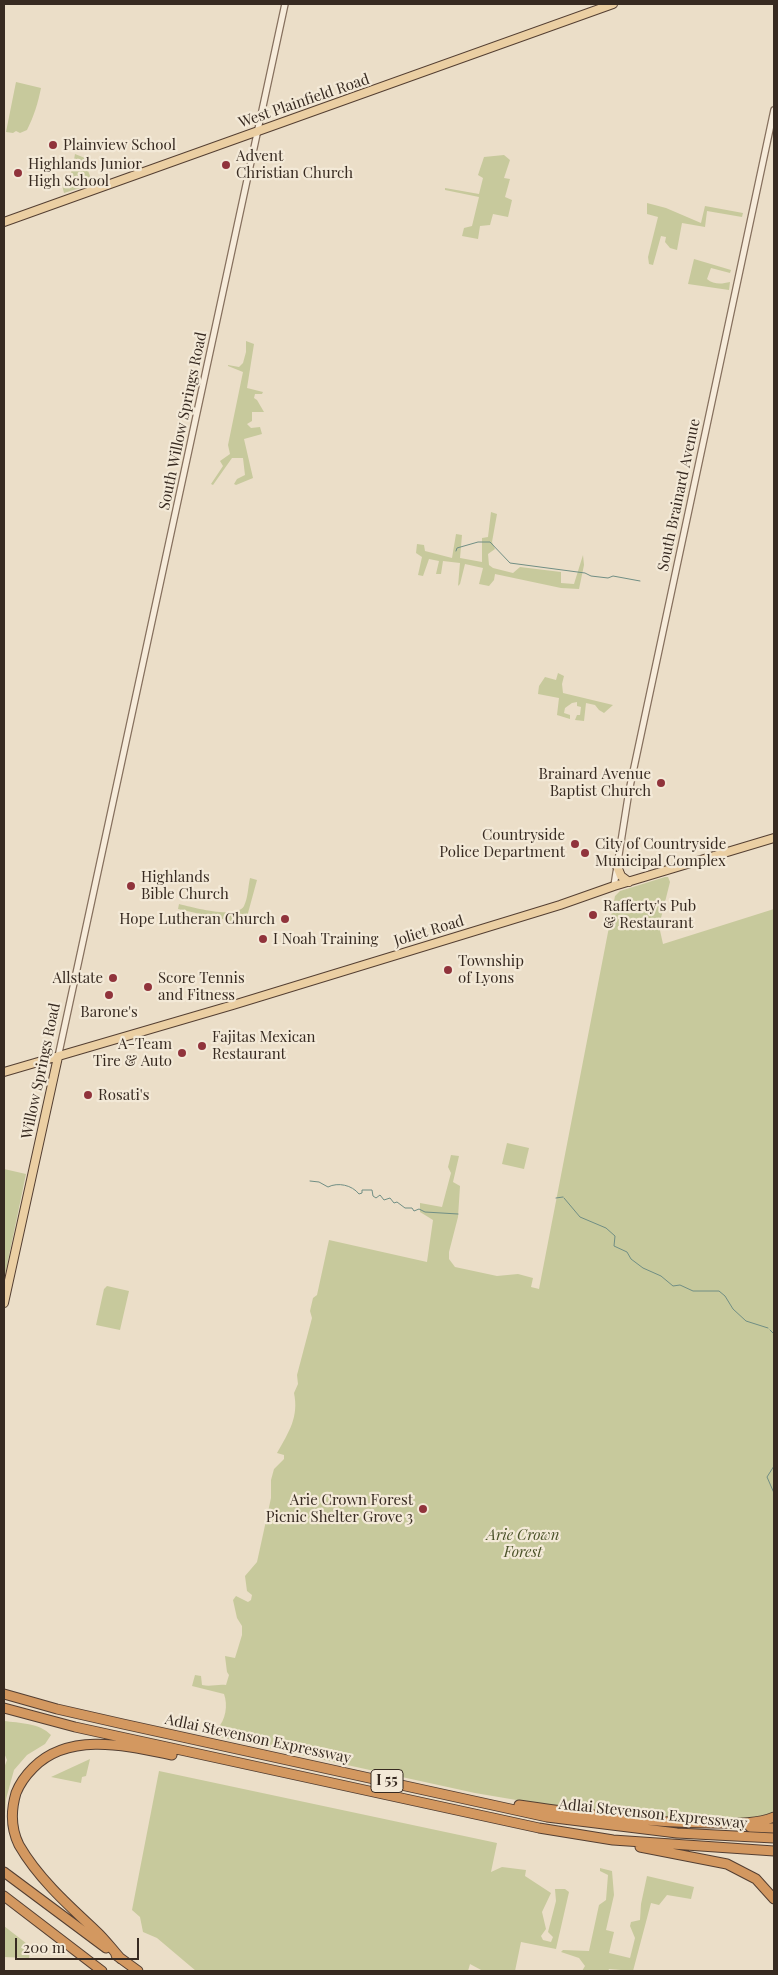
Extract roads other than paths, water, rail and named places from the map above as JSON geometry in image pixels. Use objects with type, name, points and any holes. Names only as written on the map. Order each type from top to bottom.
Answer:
[{"type":"highway","name":"Adlai Stevenson Expressway","points":[[4,1694],[104,1720],[547,1817],[676,1833],[774,1838]]},
{"type":"highway","name":"Adlai Stevenson Expressway","points":[[4,1708],[75,1727],[500,1820],[614,1840],[774,1851]]},
{"type":"highway","points":[[121,1959],[97,1931],[59,1896],[18,1843],[12,1814],[17,1791],[23,1780],[37,1764],[59,1752],[87,1745],[100,1744],[123,1745],[230,1766],[259,1768]]},
{"type":"highway","points":[[496,1806],[514,1805],[615,1819],[774,1828]]},
{"type":"highway","points":[[689,1823],[746,1823],[774,1817]]},
{"type":"highway","points":[[614,1840],[738,1868],[756,1880],[774,1899]]},
{"type":"highway","points":[[4,1872],[138,1971]]},
{"type":"highway","points":[[4,1896],[102,1971]]},
{"type":"main road","name":"West Plainfield Road","points":[[4,222],[613,4]]},
{"type":"main road","name":"Joliet Road","points":[[4,1072],[560,905],[614,886],[774,838]]},
{"type":"main road","points":[[617,866],[621,876],[629,882]]},
{"type":"main road","name":"Willow Springs Road","points":[[4,1303],[58,1057]]},
{"type":"street","name":"South Willow Springs Road","points":[[104,844],[285,4]]},
{"type":"street","name":"South Brainard Avenue","points":[[614,886],[631,783],[774,110]]},
{"type":"street","name":"Willow Springs Road","points":[[58,1057],[104,844]]},
{"type":"waterway","points":[[456,551],[457,548],[478,542],[490,542],[510,563],[585,573],[591,576],[608,578],[613,576],[640,581]]},
{"type":"waterway","points":[[310,1181],[319,1182],[328,1187],[332,1185],[345,1185],[353,1188],[359,1194],[362,1193],[362,1190],[372,1190],[373,1196],[376,1198],[380,1195],[384,1200],[390,1198],[394,1203],[397,1202],[405,1208],[412,1208],[414,1211],[419,1209],[425,1212],[458,1214]]},
{"type":"waterway","points":[[556,1198],[563,1197]]},
{"type":"waterway","points":[[564,1198],[580,1217],[606,1228],[615,1236],[614,1246],[627,1252],[631,1259],[643,1268],[661,1276],[673,1286],[680,1285],[693,1291],[719,1291],[725,1296],[733,1309],[746,1321],[768,1328]]},
{"type":"waterway","points":[[770,1330],[774,1334]]},
{"type":"waterway","points":[[774,1466],[767,1477],[774,1493]]},
{"type":"place","name":"Plainview School","points":[[53,145]]},
{"type":"place","name":"Advent Christian Church","points":[[226,165]]},
{"type":"place","name":"Highlands Junior High School","points":[[18,173]]},
{"type":"place","name":"Brainard Avenue Baptist Church","points":[[661,783]]},
{"type":"place","name":"Countryside Police Department","points":[[575,844]]},
{"type":"place","name":"City of Countryside Municipal Complex","points":[[585,853]]},
{"type":"place","name":"Highlands Bible Church","points":[[131,886]]},
{"type":"place","name":"Rafferty's Pub & Restaurant","points":[[593,915]]},
{"type":"place","name":"Hope Lutheran Church","points":[[285,919]]},
{"type":"place","name":"I Noah Training","points":[[263,939]]},
{"type":"place","name":"Township of Lyons","points":[[448,970]]},
{"type":"place","name":"Allstate","points":[[113,978]]},
{"type":"place","name":"Score Tennis and Fitness","points":[[148,987]]},
{"type":"place","name":"Barone's","points":[[109,995]]},
{"type":"place","name":"Fajitas Mexican Restaurant","points":[[202,1046]]},
{"type":"place","name":"A-Team Tire & Auto","points":[[182,1053]]},
{"type":"place","name":"Rosati's","points":[[88,1095]]},
{"type":"place","name":"Arie Crown Forest Picnic Shelter Grove 3","points":[[423,1509]]},
{"type":"park label","name":"Arie Crown Forest","points":[[523,1544]]}]
